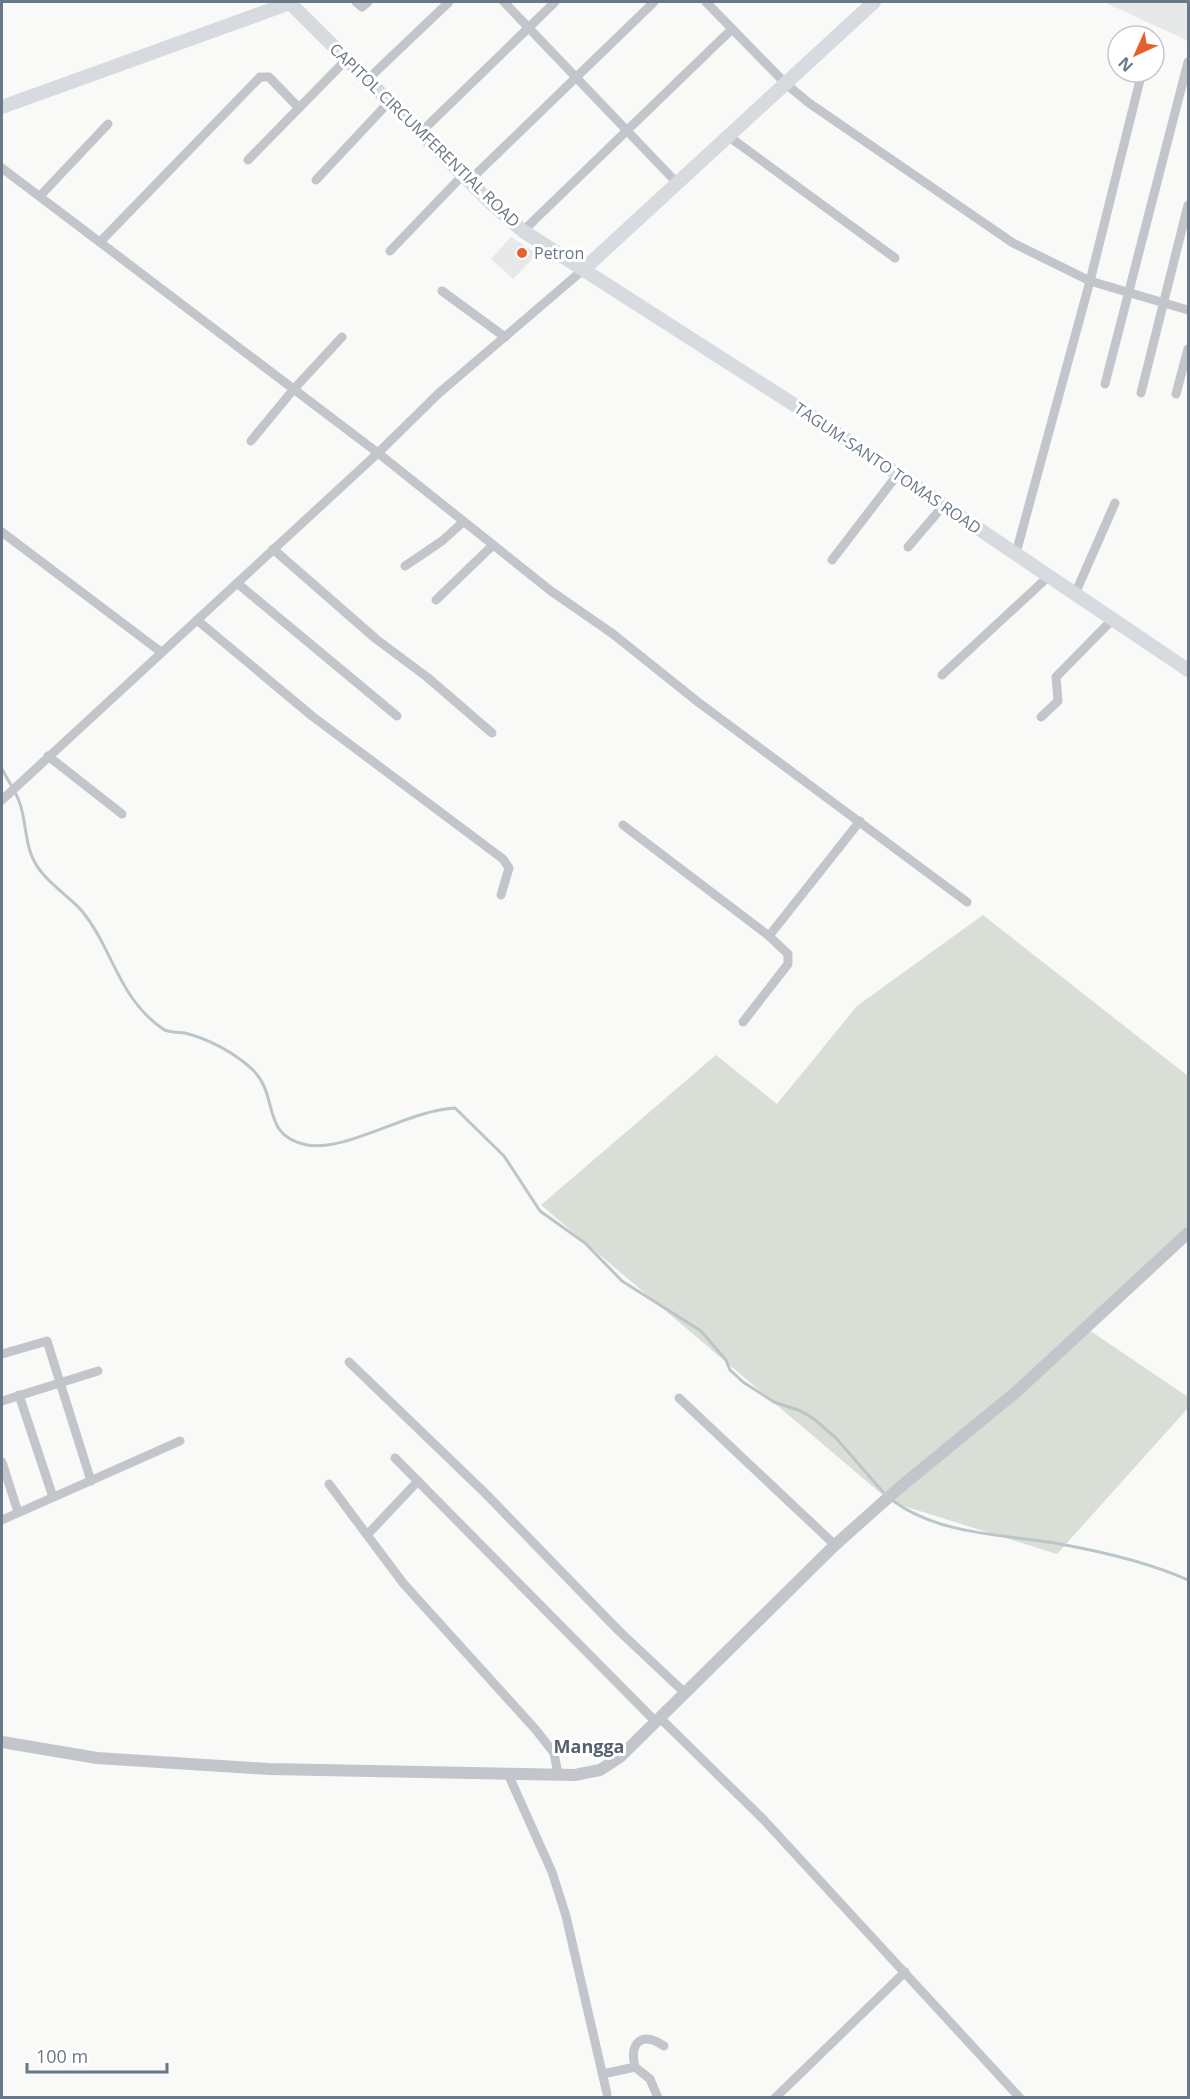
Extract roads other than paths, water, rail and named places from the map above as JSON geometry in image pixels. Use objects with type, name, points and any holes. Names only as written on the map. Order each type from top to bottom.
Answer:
[{"type":"main road","name":"CAPITOL CIRCUMFERENTIAL ROAD","points":[[2,107],[289,2],[420,133],[523,231],[584,269]]},
{"type":"main road","points":[[584,269],[874,2]]},
{"type":"main road","name":"TAGUM-SANTO TOMAS ROAD","points":[[584,269],[945,505],[1188,670]]},
{"type":"street","points":[[356,2],[362,7],[368,2]]},
{"type":"street","points":[[368,80],[449,2]]},
{"type":"street","points":[[504,2],[677,183]]},
{"type":"street","points":[[420,133],[555,2]]},
{"type":"street","points":[[390,251],[654,2]]},
{"type":"street","points":[[706,2],[786,84],[809,103],[1013,243],[1090,281],[1188,310]]},
{"type":"street","points":[[523,231],[732,29]]},
{"type":"street","points":[[248,160],[346,60]]},
{"type":"street","points":[[1105,384],[1187,76],[1188,62]]},
{"type":"street","points":[[100,242],[260,77],[269,77],[300,108]]},
{"type":"street","points":[[1016,554],[1090,281],[1139,84]]},
{"type":"street","points":[[316,180],[389,102]]},
{"type":"street","points":[[40,196],[108,124]]},
{"type":"street","points":[[728,136],[895,258]]},
{"type":"street","points":[[2,168],[378,453],[463,522],[698,702],[860,820],[967,902]]},
{"type":"street","points":[[1141,393],[1188,205]]},
{"type":"street","points":[[3,798],[378,453],[438,394],[584,269]]},
{"type":"street","points":[[442,291],[505,337]]},
{"type":"street","points":[[251,441],[293,390],[342,337]]},
{"type":"street","points":[[1176,394],[1188,349]]},
{"type":"street","points":[[832,560],[898,474]]},
{"type":"street","points":[[1075,594],[1115,503]]},
{"type":"street","points":[[908,547],[945,505]]},
{"type":"street","points":[[405,566],[442,542],[463,522]]},
{"type":"street","points":[[2,532],[161,652]]},
{"type":"street","points":[[436,600],[493,545]]},
{"type":"street","points":[[273,549],[376,639],[427,676],[492,733]]},
{"type":"street","points":[[942,675],[1049,576]]},
{"type":"street","points":[[237,583],[397,716]]},
{"type":"street","points":[[1041,717],[1058,701],[1056,677],[1113,619]]},
{"type":"street","points":[[197,620],[312,716],[502,859],[509,868],[501,895]]},
{"type":"street","points":[[48,756],[122,814]]},
{"type":"street","points":[[769,936],[860,820]]},
{"type":"street","points":[[623,825],[769,936],[788,954],[788,964],[743,1022]]},
{"type":"street","points":[[2,1742],[51,1752],[108,1759],[269,1769],[508,1774],[558,1774],[600,1770],[620,1757],[835,1545],[899,1488],[1023,1386],[1188,1233]]},
{"type":"street","points":[[2,1354],[46,1341],[91,1480]]},
{"type":"street","points":[[349,1362],[485,1493],[618,1630],[685,1693]]},
{"type":"street","points":[[2,1401],[98,1371]]},
{"type":"street","points":[[19,1395],[53,1497]]},
{"type":"street","points":[[679,1398],[835,1545]]},
{"type":"street","points":[[2,1520],[180,1441]]},
{"type":"street","points":[[395,1458],[658,1720],[763,1819],[1020,2097]]},
{"type":"street","points":[[2,1462],[18,1512]]},
{"type":"street","points":[[367,1535],[418,1481]]},
{"type":"street","points":[[329,1484],[403,1583],[536,1730],[554,1753],[558,1774]]},
{"type":"street","points":[[508,1774],[552,1872],[559,1894],[607,2094]]},
{"type":"street","points":[[776,2097],[905,1972]]},
{"type":"street","points":[[658,2097],[650,2079],[635,2067],[633,2052],[639,2042],[651,2039],[664,2046]]},
{"type":"street","points":[[603,2074],[635,2067]]},
{"type":"waterway","points":[[2,769],[19,801],[30,851],[37,866],[82,911],[93,926],[117,973],[136,1003],[163,1029],[185,1033],[212,1043],[230,1052],[253,1070],[261,1081],[276,1124],[283,1133],[292,1140],[307,1145],[323,1146],[359,1137],[437,1110],[455,1108],[504,1156],[540,1211],[585,1243],[622,1281],[701,1331],[726,1360],[730,1370],[743,1382],[774,1402],[801,1411],[814,1419],[836,1438],[883,1492]]},
{"type":"waterway","points":[[892,1500],[911,1512],[952,1527],[1093,1550],[1142,1563],[1188,1580]]},
{"type":"place","name":"Petron","points":[[522,253]]},
{"type":"district","name":"Mangga","points":[[589,1746]]}]
